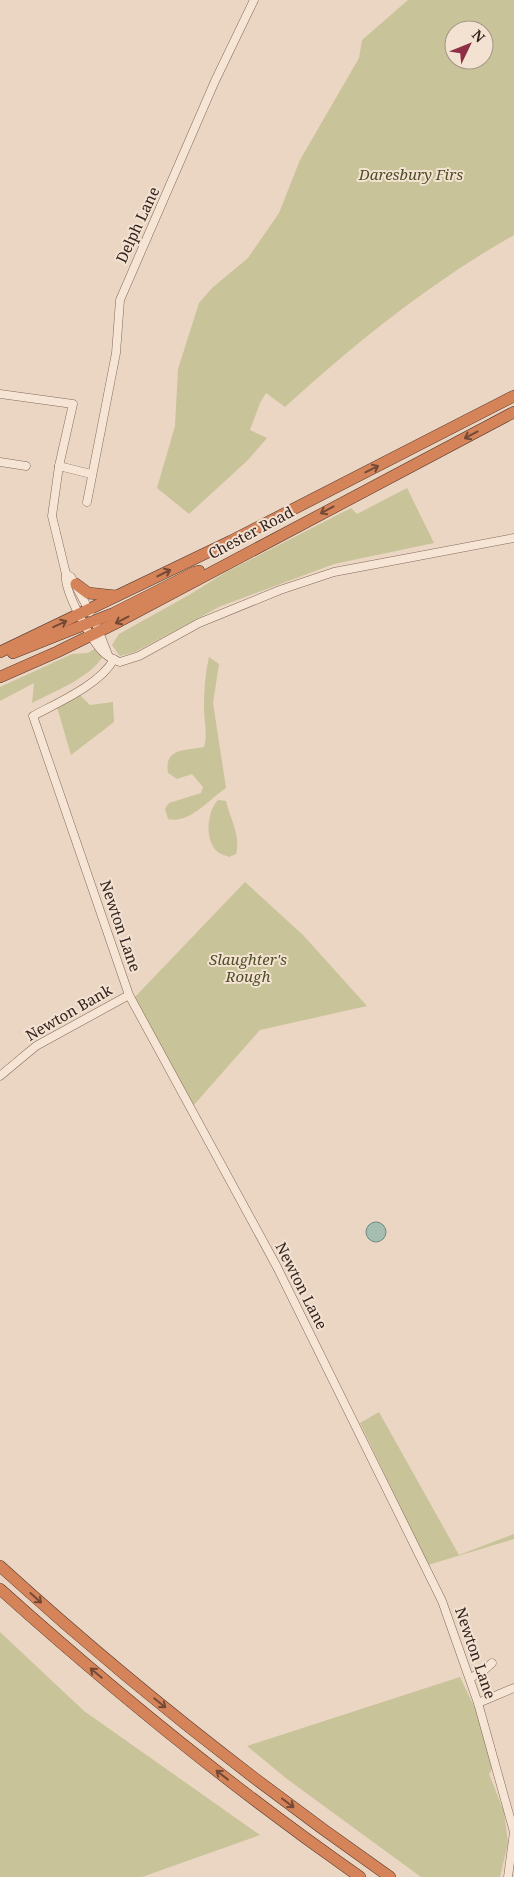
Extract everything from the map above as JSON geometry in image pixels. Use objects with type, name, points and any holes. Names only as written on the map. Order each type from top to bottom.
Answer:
[{"type":"highway","name":"Chester Road","points":[[0,652],[87,617],[118,596],[514,396]]},
{"type":"highway","name":"Chester Road","points":[[0,677],[96,633],[514,412]]},
{"type":"highway","points":[[0,659],[87,617],[114,613],[195,572],[212,571]]},
{"type":"highway","points":[[76,584],[88,592],[97,595],[118,596]]},
{"type":"highway","points":[[0,1566],[101,1654],[217,1749],[390,1877]]},
{"type":"highway","points":[[0,1589],[160,1726],[271,1812],[360,1877]]},
{"type":"street","name":"Delph Lane","points":[[87,502],[116,354],[120,300],[215,82],[254,0]]},
{"type":"street","points":[[0,394],[73,404],[59,466],[52,516],[66,574],[65,581],[111,657],[120,662],[129,661],[199,623],[280,590],[334,572],[514,538]]},
{"type":"street","points":[[0,462],[26,466]]},
{"type":"street","points":[[59,466],[91,474]]},
{"type":"street","points":[[66,574],[72,577],[76,584],[87,617]]},
{"type":"street","name":"Newton Lane","points":[[111,657],[106,671],[96,680],[33,716],[129,995],[290,1293],[442,1602],[478,1702],[514,1832],[508,1877]]},
{"type":"street","name":"Newton Bank","points":[[0,1076],[36,1046],[129,995]]},
{"type":"street","points":[[470,1678],[482,1672],[492,1663]]},
{"type":"street","points":[[482,1672],[486,1681]]},
{"type":"street","points":[[478,1702],[514,1688]]},
{"type":"green space","name":"Daresbury Firs","points":[[408,0],[514,0],[514,235],[483,253],[395,314],[339,359],[285,407],[266,393],[260,403],[250,430],[267,438],[248,460],[189,514],[157,488],[175,426],[178,369],[199,303],[212,288],[248,258],[279,213],[300,160],[359,58],[362,40]]},
{"type":"green space","points":[[407,488],[434,543],[334,564],[221,606],[135,652],[120,656],[112,645],[119,634],[226,572],[351,508],[357,514]]},
{"type":"green space","points":[[96,648],[102,658],[88,672],[70,684],[32,703],[34,683],[0,701],[0,687],[72,654],[88,653]]},
{"type":"green space","points":[[209,657],[219,664],[213,703],[226,788],[191,815],[176,820],[168,819],[165,809],[169,803],[201,793],[203,787],[192,774],[177,779],[168,773],[168,765],[169,759],[173,754],[204,747],[206,733],[205,689]]},
{"type":"green space","points":[[80,695],[90,705],[113,702],[114,722],[71,755],[57,707]]},
{"type":"green space","points":[[218,800],[226,801],[236,834],[236,854],[229,857],[219,853],[214,847],[209,834],[209,818]]},
{"type":"green space","name":"Slaughter's Rough","points":[[245,882],[303,935],[367,1006],[260,1030],[193,1106],[133,999]]},
{"type":"green space","points":[[379,1412],[459,1555],[514,1534],[514,1539],[428,1565],[360,1423]]},
{"type":"green space","points":[[0,1632],[84,1711],[260,1835],[142,1877],[0,1877]]},
{"type":"green space","points":[[460,1677],[480,1719],[492,1769],[489,1774],[504,1812],[508,1843],[500,1877],[421,1877],[287,1779],[247,1746]]},
{"type":"shaded area","points":[[376,1222],[383,1225],[386,1232],[383,1239],[376,1242],[369,1239],[366,1232],[369,1225]]}]
